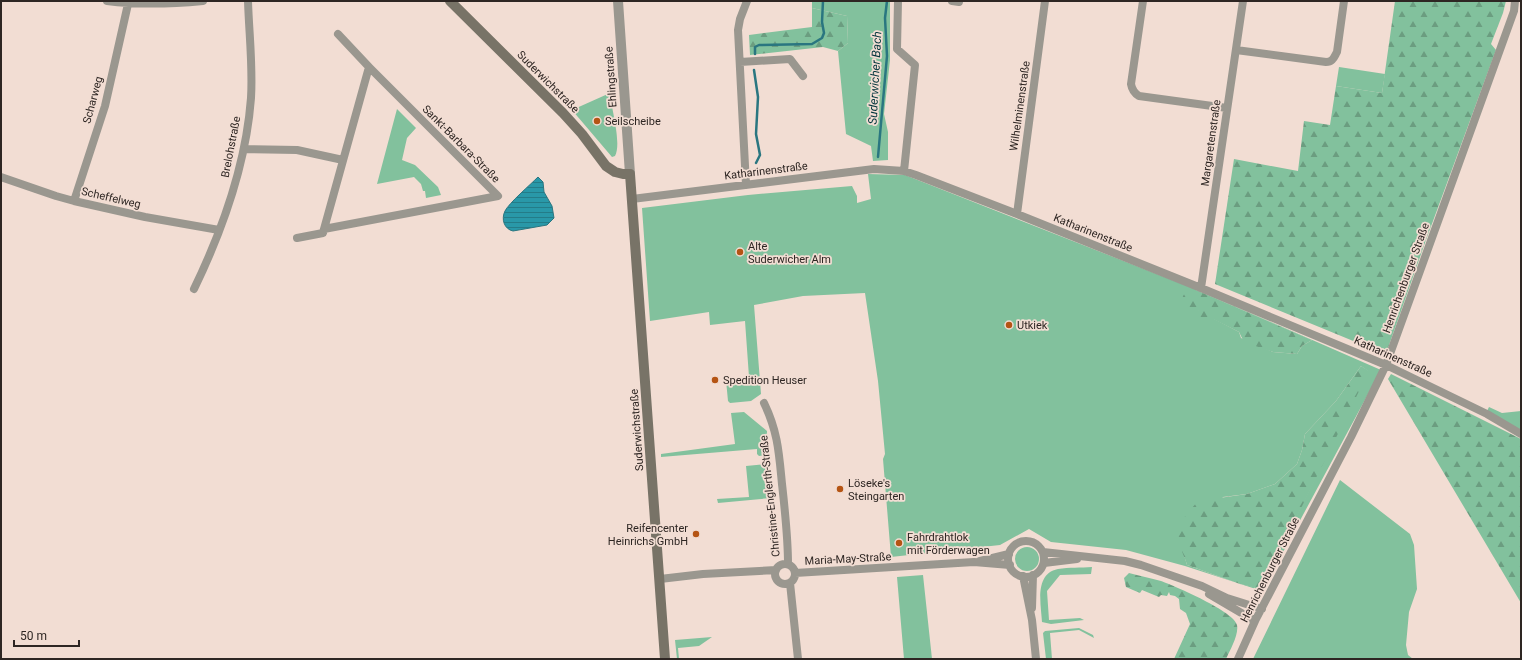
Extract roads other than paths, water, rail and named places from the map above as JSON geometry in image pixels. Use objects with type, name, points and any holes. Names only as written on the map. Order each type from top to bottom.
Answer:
[{"type":"main road","name":"Suderwichstraße","points":[[450,1],[582,134],[606,166],[615,172],[630,174]]},
{"type":"main road","name":"Ehlingstraße","points":[[630,174],[632,199]]},
{"type":"main road","name":"Suderwichstraße","points":[[632,199],[666,659]]},
{"type":"street","points":[[107,1],[128,4],[203,1]]},
{"type":"street","name":"Brelohstraße","points":[[194,289],[235,187],[244,148],[251,98],[248,1]]},
{"type":"street","name":"Ehlingstraße","points":[[618,1],[630,174]]},
{"type":"street","points":[[746,185],[738,30],[740,19],[747,1]]},
{"type":"street","points":[[898,1],[897,49],[916,66],[904,171]]},
{"type":"street","name":"Wilhelminenstraße","points":[[1017,214],[1045,1]]},
{"type":"street","points":[[1143,1],[1131,84],[1135,94],[1139,96],[1227,108]]},
{"type":"street","name":"Margaretenstraße","points":[[1201,288],[1243,1]]},
{"type":"street","points":[[1236,50],[1330,62],[1334,59],[1337,52],[1344,1]]},
{"type":"street","name":"Henrichenburger Straße","points":[[1238,659],[1255,621],[1351,437],[1386,364],[1514,11],[1515,1]]},
{"type":"street","name":"Scharweg","points":[[74,201],[105,106],[128,4]]},
{"type":"street","name":"Sankt-Barbara-Straße","points":[[297,238],[323,233],[324,229],[498,196],[338,34]]},
{"type":"street","points":[[740,62],[790,60],[803,76]]},
{"type":"street","points":[[324,229],[369,66]]},
{"type":"street","points":[[244,148],[297,150],[343,160]]},
{"type":"street","name":"Katharinenstraße","points":[[632,199],[874,169],[904,171],[1017,214],[1386,364],[1486,414],[1521,434]]},
{"type":"street","name":"Scheffelweg","points":[[1,177],[74,201],[145,217],[219,230]]},
{"type":"street","name":"Christine-Englerth-Straße","points":[[764,404],[772,420],[777,438],[788,535],[788,564]]},
{"type":"street","name":"Maria-May-Straße","points":[[974,562],[1009,554],[1017,543],[1031,541],[1037,544],[1043,552],[1126,561],[1141,565],[1202,586],[1228,598],[1262,609]]},
{"type":"street","points":[[1009,554],[1010,565],[1017,574],[1023,576],[1038,573],[1044,563],[1043,552]]},
{"type":"street","name":"Maria-May-Straße","points":[[1044,563],[1095,558]]},
{"type":"street","name":"Maria-May-Straße","points":[[795,573],[974,562],[1010,565]]},
{"type":"street","points":[[788,564],[793,568],[795,573],[794,579],[790,583],[784,584],[778,581],[775,576],[776,570],[779,565],[788,564]]},
{"type":"street","name":"Christine-Englerth-Straße","points":[[660,579],[703,574],[776,570]]},
{"type":"street","points":[[1032,620],[1033,575]]},
{"type":"street","points":[[1023,576],[1032,620],[1036,659]]},
{"type":"street","name":"Maria-May-Straße","points":[[1184,580],[1255,621]]},
{"type":"street","points":[[790,583],[798,659]]},
{"type":"water","points":[[538,177],[543,182],[544,192],[552,206],[554,218],[547,225],[513,231],[510,230],[505,226],[503,220],[505,211]]},
{"type":"waterway","name":"Suderwicher Bach","points":[[755,54],[755,47],[759,45],[812,44],[822,38],[824,33],[822,22],[823,1]]},
{"type":"waterway","name":"Suderwicher Bach","points":[[878,157],[887,56],[885,18],[887,1]]},
{"type":"waterway","name":"Suderwicher Bach","points":[[754,70],[758,97],[756,134],[760,155],[756,163]]},
{"type":"place","name":"Seilscheibe","points":[[597,121]]},
{"type":"place","name":"Alte Suderwicher Alm","points":[[740,252]]},
{"type":"place","name":"Utkiek","points":[[1009,325]]},
{"type":"place","name":"Spedition Heuser","points":[[715,380]]},
{"type":"place","name":"Löseke's Steingarten","points":[[840,489]]},
{"type":"place","name":"Reifencenter Heinrichs GmbH","points":[[696,534]]},
{"type":"place","name":"Fahrdrahtlok mit Förderwagen","points":[[899,543]]}]
